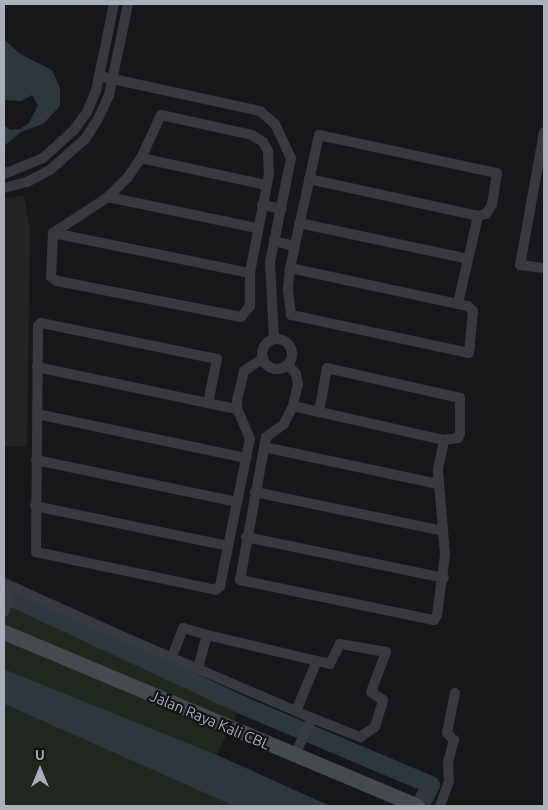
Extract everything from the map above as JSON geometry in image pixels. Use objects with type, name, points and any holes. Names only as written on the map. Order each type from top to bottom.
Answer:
[{"type":"main road","name":"Jalan Raya Kali CBL","points":[[4,632],[294,757],[417,806]]},
{"type":"street","points":[[4,174],[43,158],[74,130],[93,98],[114,4]]},
{"type":"street","points":[[4,188],[27,182],[69,155],[98,118],[109,95],[128,4]]},
{"type":"street","points":[[99,76],[260,111],[275,124],[291,158],[274,242],[269,287],[274,339]]},
{"type":"street","points":[[161,115],[252,135],[263,142],[268,151],[266,185],[256,228],[250,273],[250,306],[241,317],[57,281],[51,277],[53,233],[108,197],[141,158],[161,115]]},
{"type":"street","points":[[544,132],[520,265],[544,268]]},
{"type":"street","points":[[290,268],[458,303],[473,311],[469,353],[291,315],[288,289],[290,268],[299,223],[309,179],[319,135],[497,173],[492,205],[486,214],[478,216],[309,179]]},
{"type":"street","points":[[141,158],[266,185]]},
{"type":"street","points":[[108,197],[256,228]]},
{"type":"street","points":[[262,205],[282,209]]},
{"type":"street","points":[[458,303],[478,216]]},
{"type":"street","points":[[299,223],[468,259]]},
{"type":"street","points":[[53,233],[250,273]]},
{"type":"street","points":[[274,242],[294,246]]},
{"type":"street","points":[[208,403],[217,359],[46,321],[38,326],[34,548],[40,554],[212,591],[220,586],[246,458],[249,430],[237,410],[244,371],[263,358]]},
{"type":"street","points":[[274,339],[263,350],[263,358],[273,369],[288,365]]},
{"type":"street","points":[[274,339],[282,340],[292,350],[288,365]]},
{"type":"street","points":[[288,365],[296,374],[298,384],[293,406],[284,424],[266,437],[239,576],[244,583],[399,616],[434,620],[444,578],[443,531],[438,484],[444,440]]},
{"type":"street","points":[[37,367],[237,410]]},
{"type":"street","points":[[293,406],[319,412],[444,440],[458,438],[462,402],[455,395],[327,368],[319,412]]},
{"type":"street","points":[[37,414],[246,458]]},
{"type":"street","points":[[264,447],[438,484]]},
{"type":"street","points":[[36,460],[237,502]]},
{"type":"street","points":[[255,492],[443,531]]},
{"type":"street","points":[[35,506],[228,546]]},
{"type":"street","points":[[246,537],[444,578]]},
{"type":"street","points":[[5,608],[9,587],[296,711],[311,720],[360,737],[367,734],[374,726],[383,700],[371,692],[386,652],[340,644],[332,663],[316,663],[183,628],[172,657]]},
{"type":"street","points":[[198,669],[207,635]]},
{"type":"street","points":[[296,711],[316,663]]},
{"type":"street","points":[[440,805],[450,781],[448,762],[454,740],[449,737],[455,693]]},
{"type":"street","points":[[294,757],[311,720]]},
{"type":"shaded area","points":[[4,39],[20,54],[52,70],[60,88],[60,106],[43,124],[21,132],[4,146],[4,125],[10,130],[20,129],[29,123],[38,105],[32,95],[21,101],[4,100]]},
{"type":"shaded area","points":[[24,196],[30,229],[27,447],[4,446],[4,198]]},
{"type":"shaded area","points":[[4,601],[241,705],[217,755],[4,669]]},
{"type":"shaded area","points":[[4,669],[217,755],[330,806],[234,806],[4,704]]},
{"type":"shaded area","points":[[4,704],[234,806],[4,806]]},
{"type":"waterway","points":[[4,594],[244,706],[431,785],[420,806]]}]
